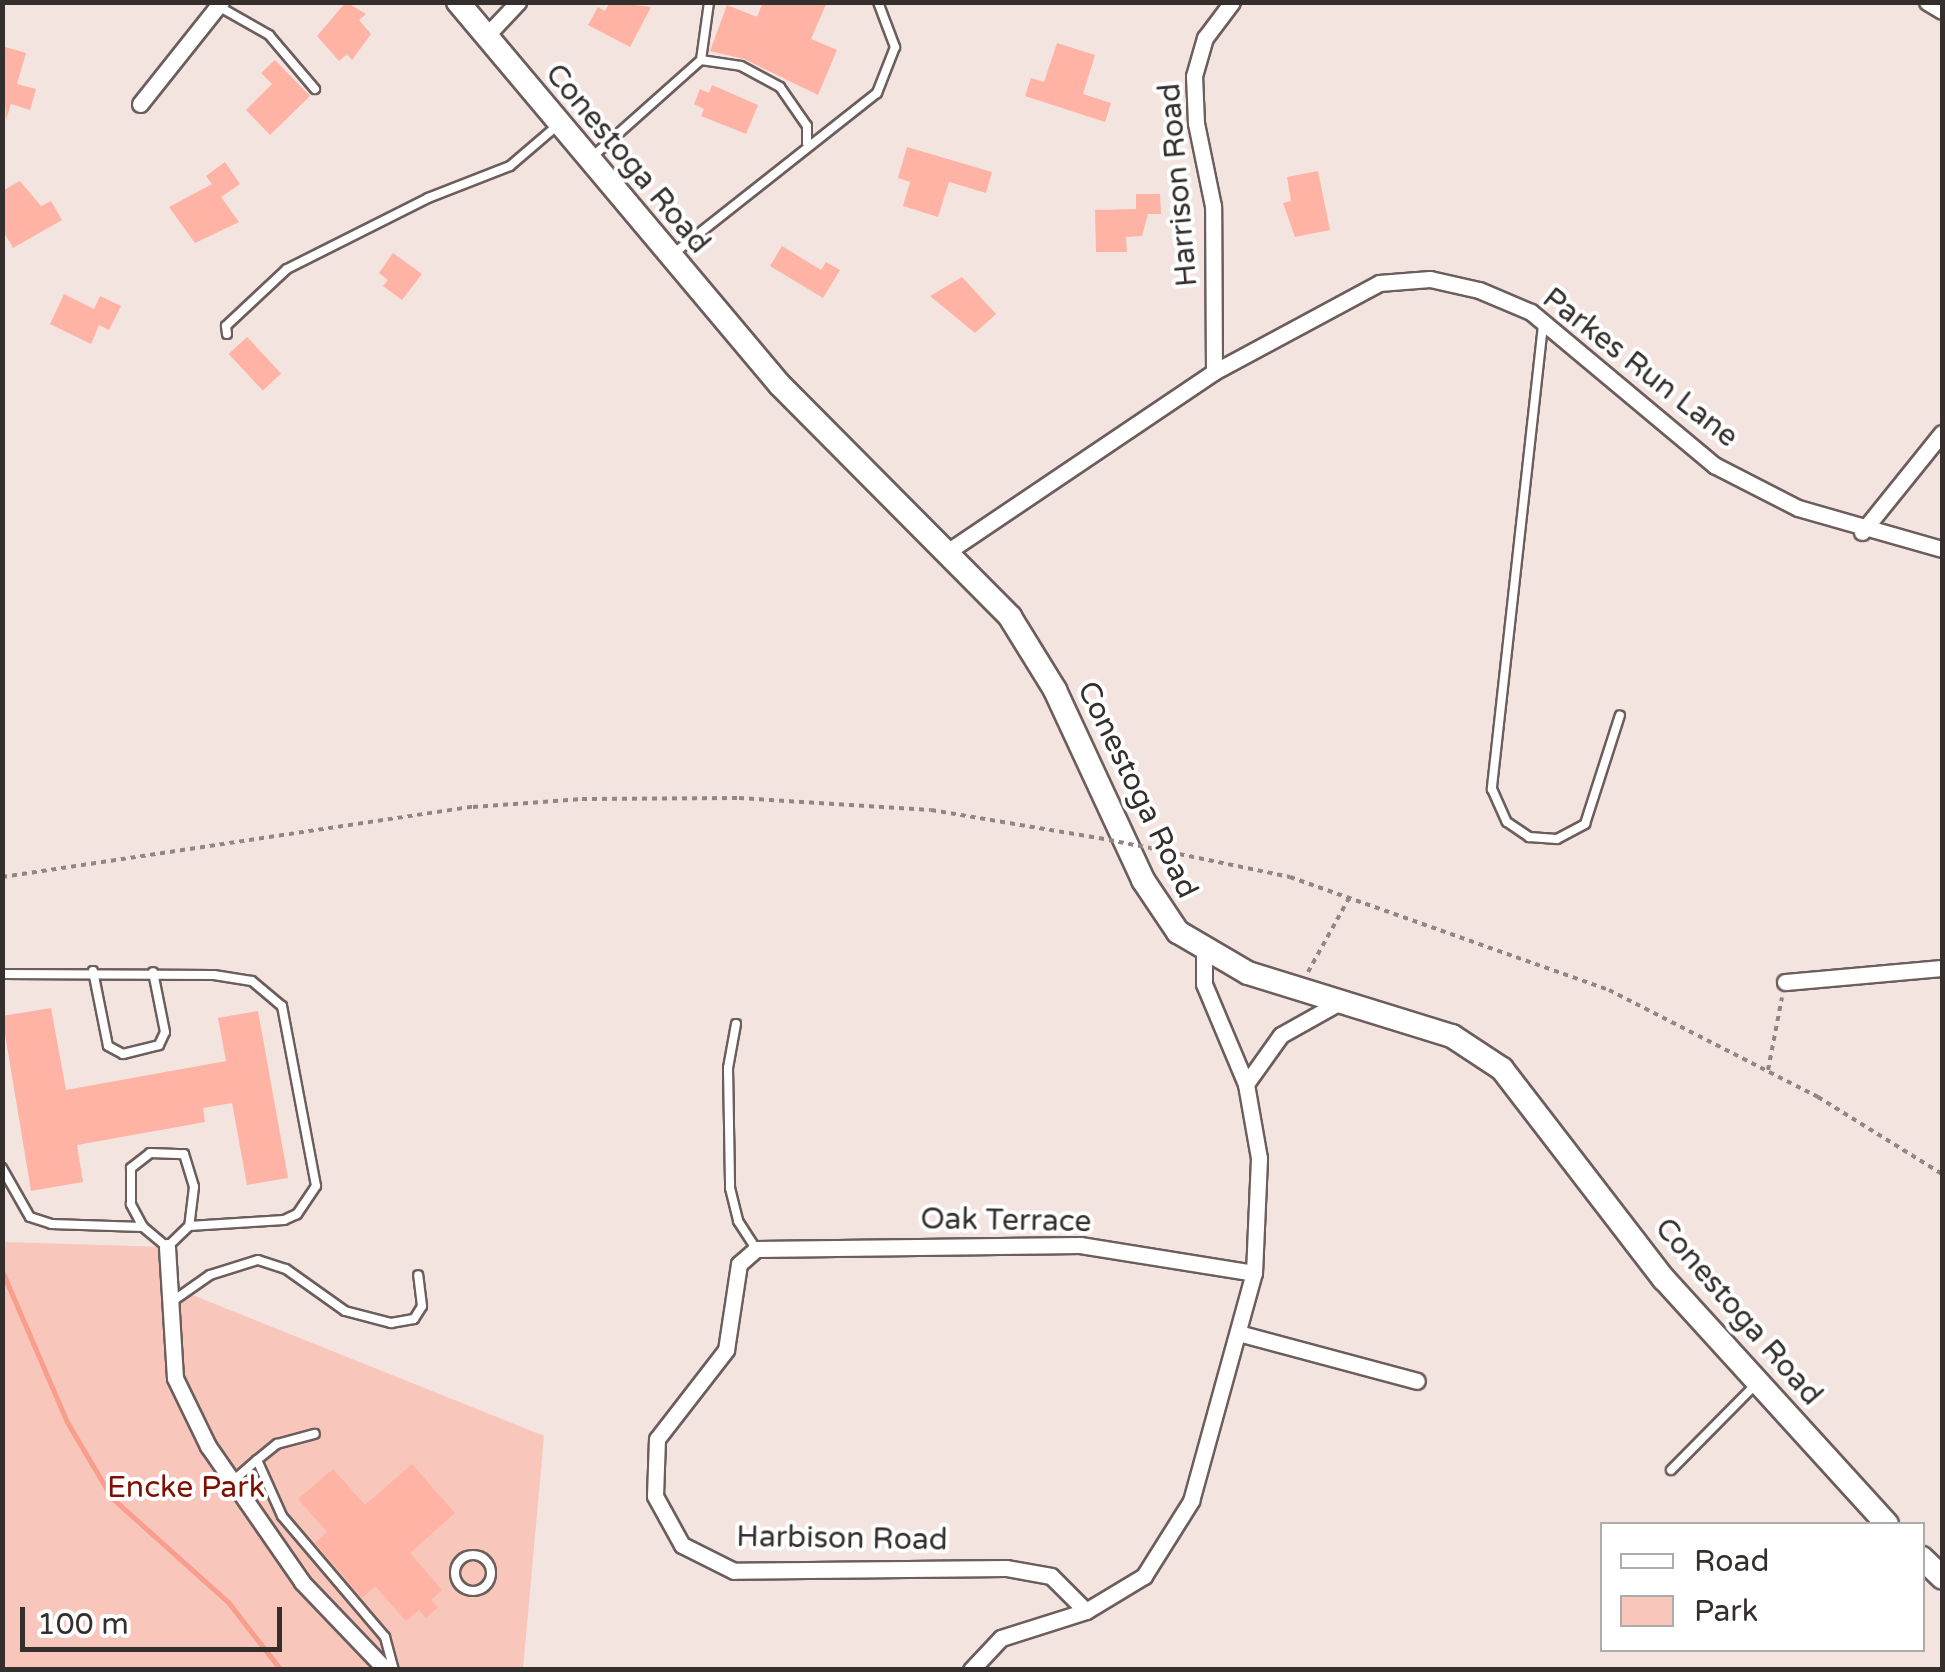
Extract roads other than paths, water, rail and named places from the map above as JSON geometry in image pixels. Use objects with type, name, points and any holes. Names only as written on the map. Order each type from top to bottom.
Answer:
[{"type":"main road","name":"Conestoga Road","points":[[458,2],[780,385],[950,550],[1010,618],[1055,690],[1154,899],[1204,952],[1338,1003],[1452,1036],[1502,1068],[1664,1280],[1884,1522]]},
{"type":"street","points":[[486,36],[518,2]]},
{"type":"street","name":"Harrison Road","points":[[1214,372],[1213,206],[1196,123],[1194,76],[1205,38],[1232,2]]},
{"type":"street","points":[[1927,2],[1942,11]]},
{"type":"street","points":[[140,104],[220,4]]},
{"type":"street","name":"Parkes Run Lane","points":[[950,550],[1214,372],[1379,283],[1430,280],[1479,290],[1543,322],[1714,465],[1798,508],[1862,532],[1942,549]]},
{"type":"street","points":[[1862,532],[1942,433]]},
{"type":"street","points":[[971,1670],[1001,1638],[1086,1611],[1144,1576],[1190,1501],[1254,1273],[1258,1158],[1246,1084],[1204,984],[1204,952]]},
{"type":"street","points":[[1785,982],[1942,968]]},
{"type":"street","points":[[1246,1084],[1281,1035],[1338,1003]]},
{"type":"street","name":"Oak Terrace","points":[[756,1249],[1080,1245],[1254,1273]]},
{"type":"street","points":[[167,1247],[175,1378],[232,1482],[302,1582],[386,1670]]},
{"type":"street","name":"Harbison Road","points":[[756,1249],[738,1264],[726,1350],[656,1439],[655,1496],[682,1544],[734,1571],[1006,1568],[1052,1576],[1086,1611]]},
{"type":"street","points":[[1238,1333],[1417,1382]]},
{"type":"lane","points":[[589,160],[700,60],[708,2]]},
{"type":"lane","points":[[669,256],[807,143],[860,110],[889,71],[895,47],[878,2]]},
{"type":"lane","points":[[220,4],[269,35],[315,89]]},
{"type":"lane","points":[[700,60],[740,66],[780,86],[807,126],[807,143]]},
{"type":"lane","points":[[227,334],[226,326],[287,268],[428,198],[510,166],[559,124]]},
{"type":"lane","points":[[1543,322],[1492,789],[1507,822],[1529,837],[1557,839],[1585,824],[1620,714]]},
{"type":"lane","points":[[94,972],[108,1046],[124,1054],[159,1045],[165,1032],[153,972]]},
{"type":"lane","points":[[2,974],[153,972],[252,981],[282,1006],[316,1186],[308,1202],[284,1220],[189,1226]]},
{"type":"lane","points":[[736,1024],[728,1068],[730,1188],[738,1221],[756,1249]]},
{"type":"lane","points":[[150,1153],[184,1154],[194,1187],[189,1226],[167,1247],[144,1227],[131,1204],[131,1168],[150,1153]]},
{"type":"lane","points":[[2,1168],[30,1217],[52,1224],[144,1227]]},
{"type":"lane","points":[[170,1302],[210,1275],[258,1260],[286,1268],[345,1311],[391,1324],[414,1319],[422,1306],[418,1275]]},
{"type":"lane","points":[[1671,1470],[1757,1383]]},
{"type":"lane","points":[[232,1482],[277,1444],[315,1434]]},
{"type":"lane","points":[[257,1460],[282,1516],[385,1637],[394,1670]]},
{"type":"lane","points":[[466,1556],[483,1558],[490,1568],[490,1579],[478,1591],[457,1582],[457,1565],[466,1556]]},
{"type":"waterway","points":[[2,1271],[67,1422],[112,1498],[228,1602],[281,1670]]},
{"type":"park label","name":"Encke Park","points":[[186,1488]]}]
